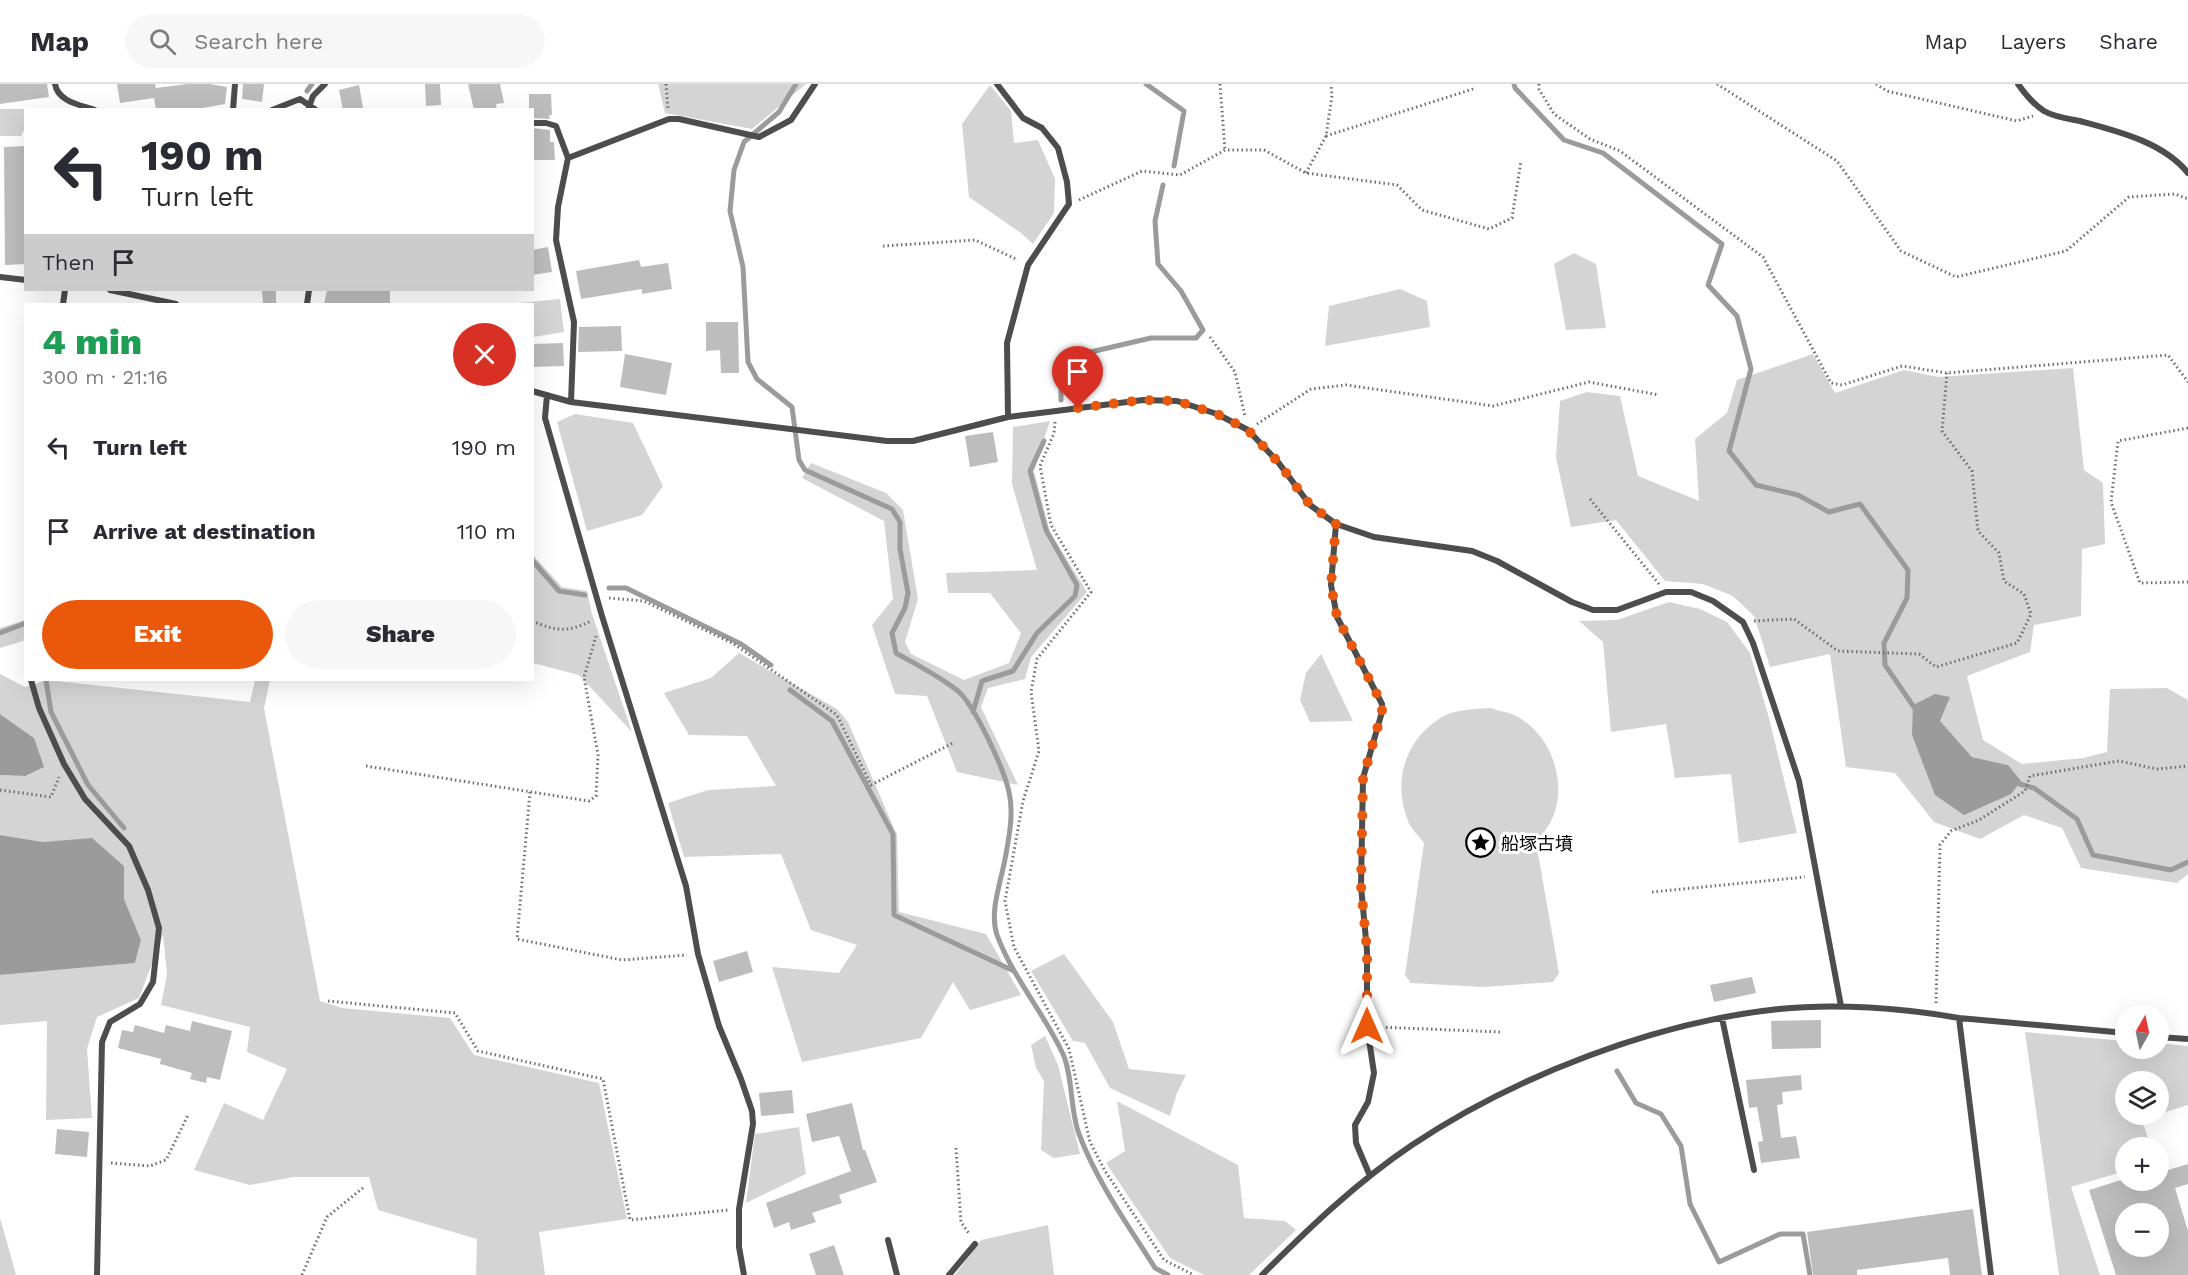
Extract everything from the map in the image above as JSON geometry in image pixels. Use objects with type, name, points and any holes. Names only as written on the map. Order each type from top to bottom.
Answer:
[{"type":"street","points":[[55,84],[56,90],[66,99],[90,108]]},
{"type":"street","points":[[232,108],[235,84]]},
{"type":"street","points":[[277,108],[300,99],[309,107],[313,96],[326,84]]},
{"type":"street","points":[[568,158],[679,118],[742,135],[759,137],[791,120],[814,84]]},
{"type":"street","points":[[997,84],[1023,118],[1042,128],[1058,148],[1067,182],[1069,204],[1028,265],[1006,343],[1008,417]]},
{"type":"street","points":[[2018,84],[2027,96],[2045,112],[2116,130],[2143,142],[2182,166],[2188,173]]},
{"type":"street","points":[[534,123],[556,126],[568,158],[558,207],[556,240],[574,322],[571,402]]},
{"type":"street","points":[[0,277],[24,280]]},
{"type":"street","points":[[116,291],[173,303]]},
{"type":"street","points":[[534,392],[571,402],[887,441],[913,441],[1008,417],[1143,400],[1177,401],[1217,414],[1248,430],[1278,462],[1310,505],[1336,524],[1374,537],[1472,551],[1497,561],[1572,602],[1593,610],[1617,610],[1666,592],[1691,592],[1713,601],[1743,622],[1753,643],[1798,781],[1841,1006]]},
{"type":"street","points":[[547,395],[545,418],[602,616],[686,886],[698,954],[718,1026],[741,1078],[752,1111],[753,1124],[739,1209],[739,1247],[744,1275]]},
{"type":"street","points":[[1336,524],[1331,585],[1337,617],[1382,704],[1382,712],[1363,778],[1361,886],[1367,951],[1367,1026],[1374,1072],[1368,1102],[1354,1125],[1356,1143],[1370,1176]]},
{"type":"street","points":[[31,681],[39,708],[64,764],[85,799],[129,846],[148,890],[159,928],[153,982],[140,1004],[110,1022],[102,1042],[97,1275]]},
{"type":"street","points":[[1262,1275],[1332,1206],[1413,1145],[1457,1118],[1523,1083],[1592,1054],[1656,1033],[1779,1008],[1841,1006],[2115,1033]]},
{"type":"street","points":[[1722,1018],[1754,1170]]},
{"type":"street","points":[[1959,1018],[1991,1275]]},
{"type":"street","points":[[2169,1037],[2188,1039]]},
{"type":"street","points":[[888,1240],[897,1275]]},
{"type":"street","points":[[949,1275],[975,1244]]},
{"type":"path","points":[[666,84],[669,120]]},
{"type":"path","points":[[1220,84],[1225,150]]},
{"type":"path","points":[[1306,173],[1326,136],[1332,96],[1331,84]]},
{"type":"path","points":[[1539,84],[1539,89],[1554,114],[1590,139],[1620,151],[1763,257],[1831,383],[1842,385],[1902,366],[1947,373],[2168,355],[2188,382]]},
{"type":"path","points":[[1717,84],[1837,161],[1901,251],[1956,277],[2066,251],[2129,197],[2175,194],[2188,199]]},
{"type":"path","points":[[1876,84],[1887,91],[2017,121],[2045,112]]},
{"type":"path","points":[[1326,136],[1476,88]]},
{"type":"path","points":[[1069,204],[1142,171],[1180,175],[1225,150],[1264,150],[1306,173],[1397,184],[1422,210],[1489,229],[1512,218],[1521,160]]},
{"type":"path","points":[[883,246],[975,240],[1028,265]]},
{"type":"path","points":[[1210,337],[1235,372],[1248,430],[1311,389],[1346,385],[1493,406],[1589,382],[1659,395]]},
{"type":"path","points":[[1743,622],[1794,620],[1838,651],[1919,654],[1936,667],[2017,643],[2031,614],[2024,594],[2004,581],[1999,553],[1978,531],[1972,471],[1942,431],[1947,373]]},
{"type":"path","points":[[1056,411],[1054,433],[1040,466],[1051,525],[1091,592],[1037,659],[1031,692],[1039,752],[1023,801],[1005,901],[1014,947],[1070,1049],[1090,1142],[1164,1260],[1194,1275]]},
{"type":"path","points":[[2188,428],[2118,441],[2111,502],[2140,583],[2188,582]]},
{"type":"path","points":[[1590,499],[1666,592]]},
{"type":"path","points":[[598,597],[644,601],[734,644],[837,715],[871,785],[955,742]]},
{"type":"path","points":[[534,622],[554,630],[573,630],[602,616]]},
{"type":"path","points":[[366,766],[589,801],[596,796],[598,755],[584,677],[602,616]]},
{"type":"path","points":[[1936,1014],[1940,845],[1951,831],[1979,820],[2025,791],[2030,776],[2119,761],[2157,769],[2188,766]]},
{"type":"path","points":[[0,790],[51,797],[64,764]]},
{"type":"path","points":[[530,792],[517,939],[622,960],[698,954]]},
{"type":"path","points":[[1652,892],[1816,876]]},
{"type":"path","points":[[328,1001],[455,1013],[478,1050],[603,1079],[630,1220],[739,1209]]},
{"type":"path","points":[[1367,1026],[1501,1032]]},
{"type":"path","points":[[98,1162],[150,1166],[166,1160],[188,1115]]},
{"type":"path","points":[[956,1148],[961,1222],[975,1244]]},
{"type":"path","points":[[302,1275],[327,1216],[364,1187]]},
{"type":"shaded area","points":[[658,84],[806,84],[752,129],[665,113]]},
{"type":"shaded area","points":[[990,85],[1011,111],[1014,143],[1038,140],[1055,179],[1054,213],[1033,244],[969,197],[962,124]]},
{"type":"shaded area","points":[[0,109],[24,109],[24,130],[21,136],[0,136]]},
{"type":"shaded area","points":[[1574,253],[1596,264],[1606,328],[1566,330],[1554,264]]},
{"type":"shaded area","points":[[1400,289],[1427,301],[1430,327],[1325,346],[1329,306]]},
{"type":"shaded area","points":[[560,299],[564,332],[534,337],[534,303],[519,303]]},
{"type":"shaded area","points":[[1813,354],[1835,393],[1904,370],[1938,377],[2073,368],[2084,470],[2103,483],[2105,544],[2082,549],[2081,616],[2034,625],[2030,652],[1967,676],[1983,740],[2022,764],[2083,758],[2107,752],[2110,689],[2167,688],[2188,700],[2188,874],[2177,883],[2081,868],[2062,828],[2024,815],[1980,839],[1934,822],[1895,773],[1846,767],[1830,654],[1770,667],[1754,616],[1733,596],[1703,584],[1665,581],[1616,520],[1571,527],[1556,457],[1560,401],[1587,392],[1620,396],[1638,476],[1699,501],[1695,439],[1727,413],[1737,380]],"holes":[[[1939,721],[1972,757],[2008,765],[1935,795]]]},
{"type":"shaded area","points":[[575,414],[633,423],[663,486],[642,515],[587,531],[557,422]]},
{"type":"shaded area","points":[[1050,421],[1034,471],[1050,532],[1087,592],[1031,657],[1025,679],[988,688],[981,707],[1018,785],[957,772],[927,696],[895,694],[872,625],[893,599],[884,521],[802,478],[811,463],[886,493],[903,510],[918,599],[905,642],[911,654],[964,680],[1009,663],[1021,633],[990,593],[948,593],[946,573],[1037,570],[1012,484],[1013,427]]},
{"type":"shaded area","points":[[534,556],[562,587],[587,591],[592,614],[632,732],[579,675],[534,663]]},
{"type":"shaded area","points":[[1669,602],[1700,609],[1727,622],[1750,653],[1769,718],[1797,833],[1739,843],[1731,774],[1675,778],[1666,724],[1611,732],[1603,642],[1579,621],[1617,620]]},
{"type":"shaded area","points":[[24,620],[23,641],[0,648],[0,628]]},
{"type":"shaded area","points":[[739,653],[837,709],[848,722],[897,835],[899,912],[986,934],[1021,995],[970,1010],[953,982],[921,1038],[802,1062],[772,967],[839,973],[857,945],[811,930],[781,854],[684,857],[668,803],[708,790],[776,786],[747,736],[689,735],[664,693],[711,678]]},
{"type":"shaded area","points":[[1321,654],[1353,721],[1310,722],[1300,700],[1306,673]]},
{"type":"shaded area","points":[[0,674],[25,687],[44,681],[56,681],[250,702],[255,681],[270,681],[264,708],[320,1001],[342,1008],[450,1018],[474,1055],[599,1083],[627,1219],[539,1232],[545,1275],[476,1275],[477,1239],[378,1210],[369,1177],[294,1177],[250,1185],[194,1170],[224,1103],[263,1120],[287,1069],[247,1052],[250,1027],[161,1005],[167,974],[163,935],[139,998],[97,1017],[87,1049],[92,1118],[46,1120],[47,1021],[0,1025],[0,975],[135,963],[141,940],[124,899],[124,866],[92,839],[43,842],[0,835],[0,775],[25,776],[34,738],[0,714]]},
{"type":"shaded area","points":[[1935,694],[1950,697],[1940,721],[1972,757],[2008,765],[2021,781],[2011,794],[1964,815],[1935,795],[1912,735],[1913,705]]},
{"type":"shaded area","points":[[1491,708],[1514,715],[1527,723],[1547,747],[1554,762],[1558,793],[1556,808],[1550,823],[1536,842],[1559,973],[1553,982],[1483,987],[1411,983],[1405,975],[1424,843],[1409,824],[1403,806],[1401,791],[1405,763],[1419,737],[1442,717],[1460,711]]},
{"type":"shaded area","points":[[0,714],[34,738],[44,767],[25,776],[0,775]]},
{"type":"shaded area","points":[[0,835],[43,842],[92,838],[124,866],[124,899],[141,940],[135,963],[0,975]]},
{"type":"shaded area","points":[[1064,954],[1113,1022],[1129,1069],[1186,1075],[1177,1093],[1170,1116],[1110,1088],[1085,1043],[1073,1041],[1031,971]]},
{"type":"shaded area","points":[[2025,1032],[2115,1040],[2115,1059],[2169,1059],[2169,1044],[2188,1046],[2188,1105],[2169,1111],[2169,1071],[2115,1071],[2115,1125],[2144,1125],[2148,1137],[2115,1137],[2115,1174],[2071,1187],[2100,1275],[2059,1275]]},
{"type":"shaded area","points":[[1045,1036],[1058,1065],[1080,1154],[1054,1158],[1041,1150],[1044,1081],[1036,1068],[1031,1045]]},
{"type":"shaded area","points":[[1117,1101],[1238,1165],[1244,1218],[1285,1221],[1296,1230],[1249,1275],[1204,1275],[1170,1258],[1106,1163],[1125,1151]]},
{"type":"shaded area","points":[[799,1127],[806,1174],[746,1203],[755,1134]]},
{"type":"shaded area","points":[[0,1219],[1,1221],[16,1275],[0,1275]]},
{"type":"shaded area","points":[[1048,1225],[1054,1275],[955,1275],[981,1240]]},
{"type":"building","points":[[0,84],[47,84],[49,97],[0,104]]},
{"type":"building","points":[[117,84],[155,84],[156,88],[187,84],[227,87],[225,104],[203,108],[156,108],[154,98],[120,103]]},
{"type":"building","points":[[243,84],[264,84],[262,102],[242,99]]},
{"type":"building","points":[[425,84],[440,84],[441,105],[426,106]]},
{"type":"building","points":[[468,84],[500,84],[504,103],[496,104],[497,108],[474,108]]},
{"type":"building","points":[[359,85],[363,108],[343,108],[339,90]]},
{"type":"building","points":[[529,94],[551,94],[552,115],[549,115],[550,119],[534,118],[534,108],[529,108]]},
{"type":"building","points":[[534,128],[550,130],[550,142],[554,142],[555,160],[534,160]]},
{"type":"building","points":[[24,146],[24,264],[5,265],[4,147]]},
{"type":"building","points":[[548,247],[552,272],[534,275],[534,250]]},
{"type":"building","points":[[639,260],[641,267],[668,263],[672,289],[642,294],[642,289],[581,299],[576,271]]},
{"type":"building","points":[[262,291],[276,291],[276,303],[263,303]]},
{"type":"building","points":[[327,291],[390,291],[390,303],[324,303]]},
{"type":"building","points":[[706,322],[738,322],[739,373],[721,373],[720,350],[706,351]]},
{"type":"building","points":[[621,326],[622,351],[578,352],[579,327]]},
{"type":"building","points":[[563,343],[564,366],[534,367],[534,344]]},
{"type":"building","points":[[625,354],[672,363],[666,395],[620,387]]},
{"type":"building","points":[[993,432],[998,462],[970,467],[965,436]]},
{"type":"building","points":[[747,951],[753,972],[719,982],[713,961]]},
{"type":"building","points":[[1752,977],[1756,993],[1714,1002],[1710,985]]},
{"type":"building","points":[[1821,1020],[1821,1048],[1772,1049],[1771,1021]]},
{"type":"building","points":[[192,1021],[232,1031],[220,1080],[207,1077],[206,1083],[190,1079],[192,1073],[160,1064],[161,1059],[118,1048],[122,1030],[133,1032],[135,1025],[164,1033],[166,1025],[190,1031]]},
{"type":"building","points":[[1801,1075],[1802,1090],[1782,1092],[1783,1104],[1777,1105],[1781,1138],[1796,1136],[1800,1158],[1761,1163],[1758,1142],[1763,1141],[1757,1107],[1749,1108],[1746,1080]]},
{"type":"building","points":[[792,1090],[794,1113],[761,1116],[759,1093]]},
{"type":"building","points":[[852,1103],[863,1150],[865,1150],[877,1182],[839,1195],[842,1203],[812,1213],[816,1222],[791,1230],[789,1222],[774,1228],[766,1203],[851,1171],[839,1136],[812,1142],[806,1114]]},
{"type":"building","points":[[57,1129],[89,1132],[87,1157],[55,1154]]},
{"type":"building","points":[[2188,1164],[2188,1184],[2175,1188],[2188,1231],[2188,1275],[2116,1275],[2089,1190],[2115,1182],[2115,1191],[2169,1191],[2169,1170]]},
{"type":"building","points":[[1973,1209],[1982,1275],[1950,1275],[1948,1258],[1857,1270],[1857,1275],[1813,1275],[1807,1232]]},
{"type":"building","points":[[834,1245],[844,1275],[816,1275],[809,1254]]},
{"type":"waterway","points":[[307,91],[312,84]]},
{"type":"waterway","points":[[796,84],[779,112],[744,142],[734,170],[730,211],[743,267],[748,362],[757,379],[792,407],[799,460],[805,470],[892,509],[900,522],[900,549],[908,593],[905,608],[892,633],[896,653],[958,691],[980,723],[995,754],[1009,792],[1011,808],[1008,843],[996,897],[994,917],[997,935],[1011,966],[1063,1054],[1076,1125],[1086,1152],[1114,1203],[1155,1268],[1168,1275]]},
{"type":"waterway","points":[[1146,84],[1184,111],[1174,166]]},
{"type":"waterway","points":[[1514,84],[1515,88],[1564,140],[1603,153],[1722,244],[1708,285],[1737,316],[1751,369],[1729,451],[1756,485],[1798,495],[1829,512],[1860,504],[1908,570],[1907,598],[1884,643],[1885,665],[1916,710]]},
{"type":"waterway","points":[[1061,400],[1061,377],[1069,357],[1151,338],[1196,338],[1203,330],[1181,291],[1158,264],[1155,221],[1163,185]]},
{"type":"waterway","points":[[973,712],[982,681],[1013,671],[1037,633],[1075,596],[1077,585],[1046,530],[1030,471],[1044,441]]},
{"type":"waterway","points":[[534,562],[559,591],[585,595]]},
{"type":"waterway","points":[[609,588],[626,588],[741,644],[771,665]]},
{"type":"waterway","points":[[0,633],[24,624]]},
{"type":"waterway","points":[[46,681],[51,712],[88,785],[124,828]]},
{"type":"waterway","points":[[790,690],[832,721],[893,834],[894,915],[1014,971]]},
{"type":"waterway","points":[[2013,782],[2034,788],[2077,819],[2093,855],[2171,870],[2188,862]]},
{"type":"waterway","points":[[1617,1071],[1636,1103],[1661,1114],[1681,1146],[1690,1204],[1719,1262],[1780,1234],[1803,1234],[1810,1275]]},
{"type":"place","name":"船塚古墳","points":[[1480,843]]},
{"type":"route","points":[[1078,408],[1143,400],[1177,401],[1217,414],[1248,430],[1278,462],[1310,505],[1336,524],[1331,585],[1337,617],[1382,704],[1382,712],[1363,778],[1361,886],[1367,951],[1367,1026]]}]
